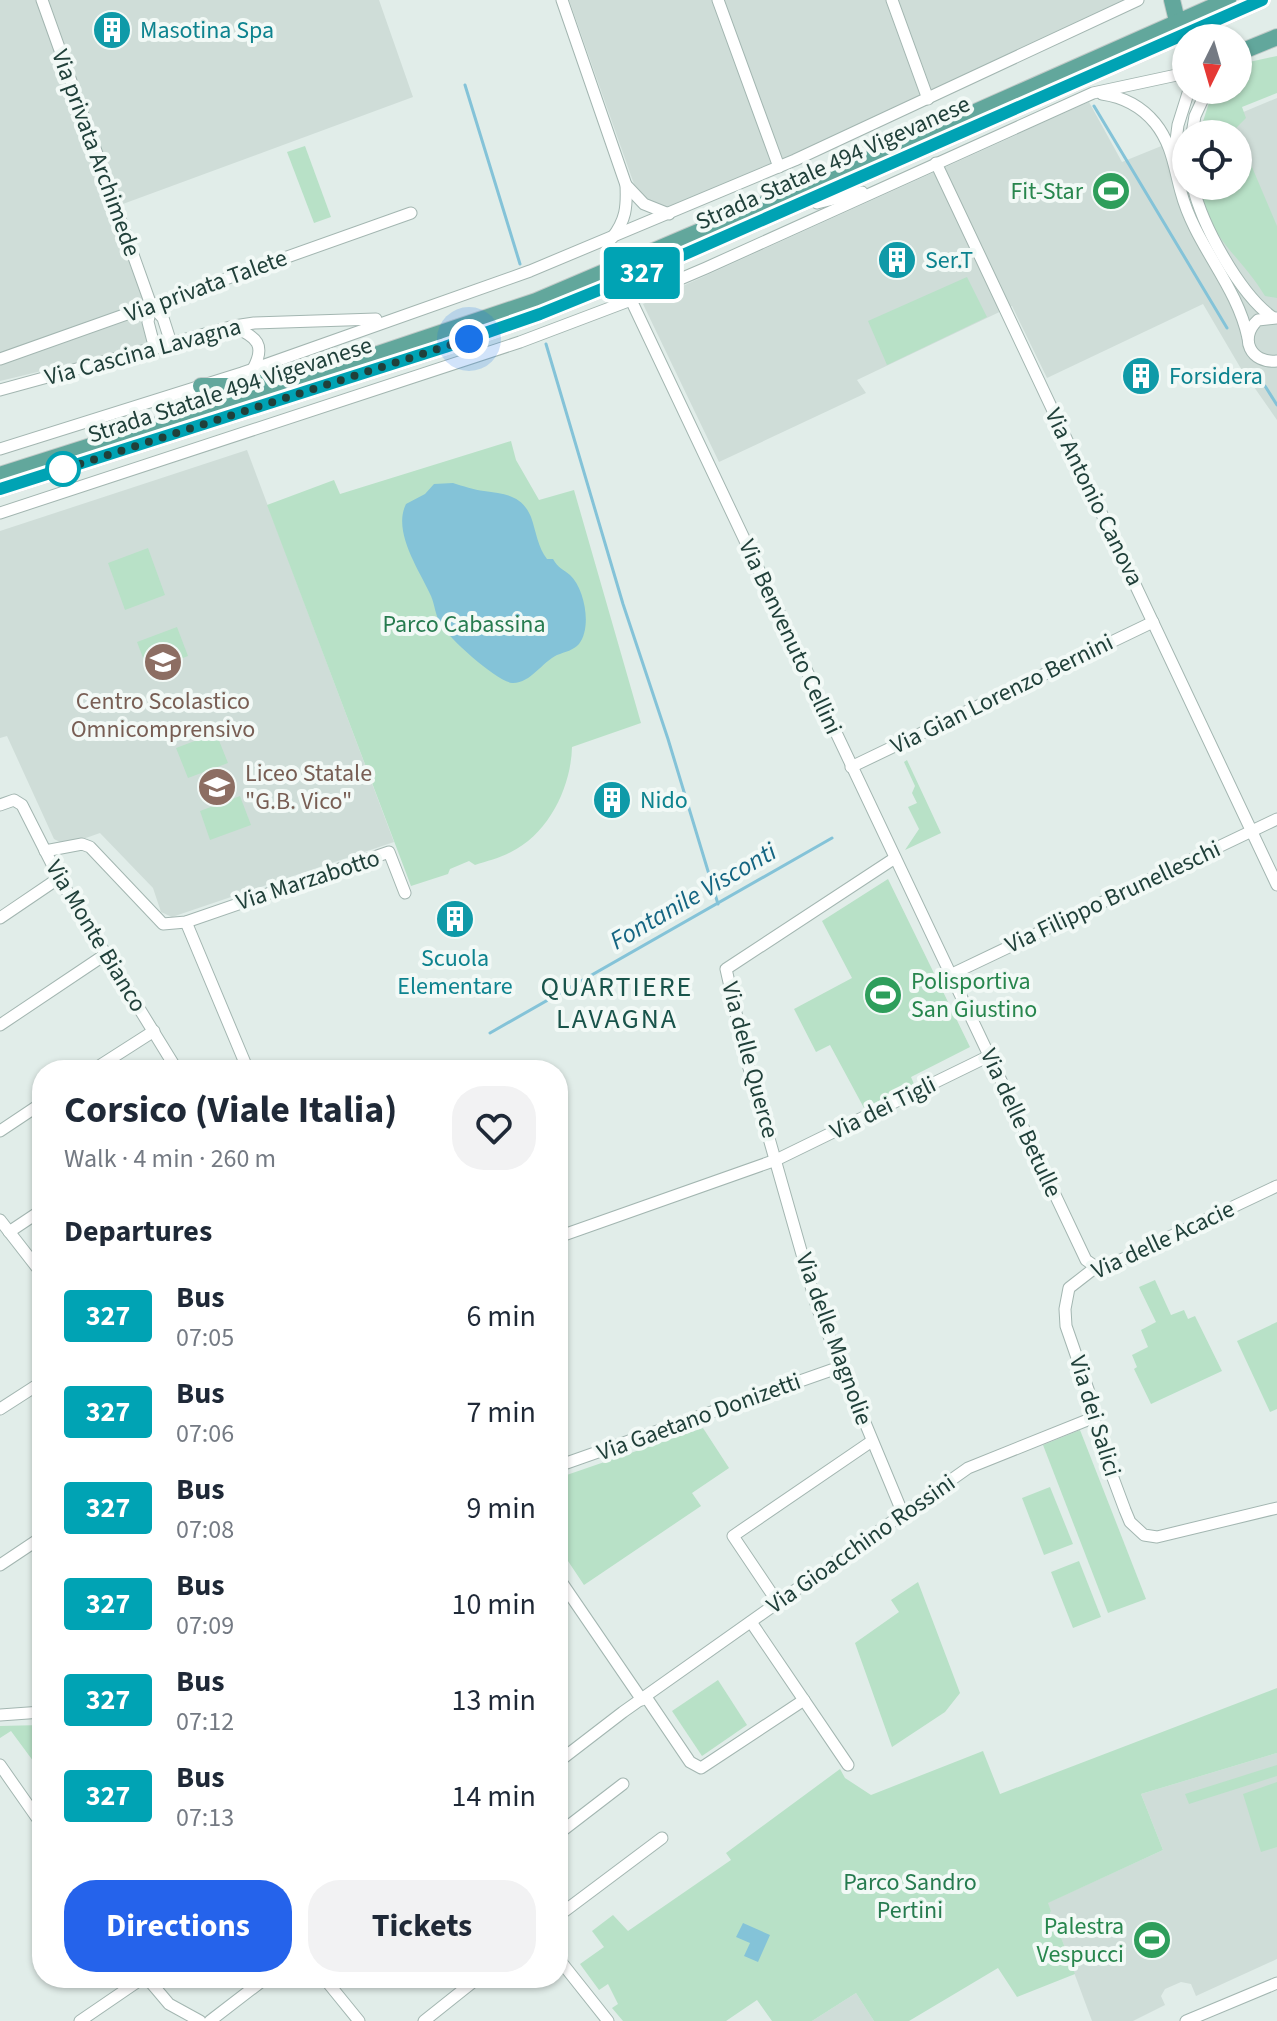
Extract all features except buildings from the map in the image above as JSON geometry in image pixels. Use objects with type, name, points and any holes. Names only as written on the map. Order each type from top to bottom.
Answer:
[{"type":"main road","points":[[1172,0],[1179,24]]},
{"type":"main road","points":[[1193,24],[1228,0]]},
{"type":"main road","points":[[1201,24],[1262,0]]},
{"type":"main road","name":"Strada Statale 494 Vigevanese","points":[[0,489],[540,314],[778,213],[1172,36]]},
{"type":"main road","name":"Strada Statale 494 Vigevanese","points":[[0,475],[382,353],[578,285],[1172,36]]},
{"type":"main road","points":[[1252,47],[1277,37]]},
{"type":"main road","points":[[201,386],[254,385],[341,358],[382,353]]},
{"type":"street","name":"Via privata Archimede","points":[[42,0],[151,305]]},
{"type":"street","points":[[562,0],[626,185],[627,212],[612,238]]},
{"type":"street","points":[[718,0],[779,167]]},
{"type":"street","points":[[892,0],[928,99]]},
{"type":"street","points":[[0,449],[253,369],[530,271],[779,167],[1138,0]]},
{"type":"street","points":[[0,513],[451,366],[631,300],[1093,93],[1172,76]]},
{"type":"street","points":[[1093,93],[1119,98],[1136,106],[1158,127],[1172,153]]},
{"type":"street","name":"Via Antonio Canova","points":[[936,163],[1277,885]]},
{"type":"street","points":[[626,185],[644,204],[669,214]]},
{"type":"street","points":[[778,213],[878,190]]},
{"type":"street","points":[[1184,200],[1192,223],[1243,316],[1251,351],[1274,363]]},
{"type":"street","points":[[1198,200],[1207,228],[1233,272],[1256,306],[1274,317]]},
{"type":"street","name":"Via privata Talete","points":[[0,359],[411,213]]},
{"type":"street","name":"Via Benvenuto Cellini","points":[[631,300],[950,975]]},
{"type":"street","points":[[151,305],[163,318],[171,343]]},
{"type":"street","points":[[151,305],[148,322],[155,349]]},
{"type":"street","name":"Via Cascina Lavagna","points":[[0,390],[234,326],[365,321],[401,315]]},
{"type":"street","points":[[1248,338],[1253,325],[1265,317],[1274,317]]},
{"type":"street","points":[[336,322],[342,326],[341,338]]},
{"type":"street","points":[[234,326],[248,333],[259,347],[259,357],[253,369]]},
{"type":"street","name":"Via Gian Lorenzo Bernini","points":[[851,767],[1153,622]]},
{"type":"street","name":"Via Monte Bianco","points":[[0,805],[14,800],[18,802],[59,878],[171,1060]]},
{"type":"street","name":"Via Filippo Brunelleschi","points":[[950,975],[1277,819]]},
{"type":"street","points":[[45,851],[82,844],[90,847],[157,921],[163,924],[186,922],[244,1060]]},
{"type":"street","name":"Via Marzabotto","points":[[186,922],[389,852],[405,893]]},
{"type":"street","name":"Via delle Querce","points":[[776,1160],[747,1061],[726,969],[895,858]]},
{"type":"street","points":[[0,918],[59,878]]},
{"type":"street","points":[[0,1025],[106,954]]},
{"type":"street","name":"Via delle Betulle","points":[[950,975],[1086,1260],[1096,1267]]},
{"type":"street","points":[[109,1060],[154,1031]]},
{"type":"street","name":"Via dei Tigli","points":[[568,1233],[776,1160],[989,1056]]},
{"type":"street","points":[[0,1131],[32,1110]]},
{"type":"street","name":"Via delle Magnolie","points":[[776,1160],[817,1307],[903,1514]]},
{"type":"street","name":"Via delle Acacie","points":[[1065,1309],[1069,1288],[1096,1267],[1108,1266],[1277,1186]]},
{"type":"street","points":[[9,1232],[32,1217]]},
{"type":"street","points":[[0,1220],[32,1261]]},
{"type":"street","name":"Via dei Salici","points":[[1065,1309],[1066,1326],[1095,1417],[1095,1430],[1130,1522],[1144,1535],[1157,1537],[1277,1508]]},
{"type":"street","name":"Via Gaetano Donizetti","points":[[568,1462],[840,1367]]},
{"type":"street","points":[[0,1409],[32,1388]]},
{"type":"street","name":"Via Gioacchino Rossini","points":[[568,1755],[968,1468],[1095,1417]]},
{"type":"street","points":[[778,1603],[733,1536],[872,1441]]},
{"type":"street","points":[[0,1565],[32,1544]]},
{"type":"street","points":[[568,1591],[690,1762],[701,1768],[804,1700]]},
{"type":"street","points":[[751,1622],[848,1765]]},
{"type":"street","points":[[0,1715],[32,1713]]},
{"type":"street","points":[[0,1765],[32,1811]]},
{"type":"street","points":[[568,1826],[623,1784]]},
{"type":"street","points":[[568,1908],[662,1838]]},
{"type":"street","points":[[568,1971],[608,2021]]},
{"type":"street","points":[[1186,2021],[1277,1984]]},
{"type":"street","points":[[80,2021],[130,1988]]},
{"type":"street","points":[[154,1988],[169,2004],[200,2021]]},
{"type":"street","points":[[210,2021],[253,1988]]},
{"type":"street","points":[[332,1988],[359,2021]]},
{"type":"street","points":[[424,2021],[465,1988]]},
{"type":"street","points":[[434,2012],[444,2021]]},
{"type":"shaded area","points":[[0,0],[379,0],[413,97],[112,208],[158,343],[0,381]]},
{"type":"shaded area","points":[[569,0],[1127,0],[905,107],[675,205],[663,207],[652,203],[635,187]]},
{"type":"shaded area","points":[[1277,98],[1277,420],[1240,367],[1203,304],[1047,378],[1012,306],[857,380],[866,393],[719,462],[643,304],[1089,102],[1122,162],[1172,142],[1172,200],[1252,200],[1252,120],[1224,120]]},
{"type":"shaded area","name":"Centro Scolastico Omnicomprensivo","points":[[247,450],[394,842],[172,917],[161,912],[153,888],[100,833],[66,845],[54,839],[7,736],[0,738],[0,531]]},
{"type":"shaded area","points":[[1277,1753],[1277,1959],[1196,1996],[1191,1984],[1181,1982],[1165,1989],[1161,1996],[1165,2005],[1133,2021],[1092,2021],[1059,1932],[1051,1929],[1048,1919],[1051,1911],[1047,1903],[1163,1850],[1141,1794]]},
{"type":"shaded area","points":[[856,1993],[874,2021],[812,2021]]},
{"type":"green space","points":[[1277,56],[1277,93],[1252,103],[1252,61]]},
{"type":"green space","points":[[1209,104],[1250,104],[1242,107],[1244,120],[1203,120]]},
{"type":"green space","points":[[305,146],[331,217],[314,223],[287,152]]},
{"type":"green space","points":[[1252,167],[1277,226],[1277,298],[1265,296],[1226,246],[1203,200],[1252,200]]},
{"type":"green space","points":[[967,277],[987,317],[887,365],[868,321]]},
{"type":"green space","name":"Parco Cabassina","points":[[511,441],[516,460],[539,500],[574,490],[641,723],[572,747],[567,778],[555,808],[536,834],[524,844],[498,858],[475,865],[469,861],[450,869],[448,874],[411,886],[267,505],[334,480],[340,494]]},
{"type":"green space","points":[[148,548],[165,595],[125,610],[108,563]]},
{"type":"green space","points":[[177,627],[188,656],[148,671],[137,642]]},
{"type":"green space","points":[[216,733],[228,763],[188,778],[176,748]]},
{"type":"green space","points":[[907,760],[941,833],[905,850],[919,829],[908,807],[917,803],[912,793],[915,786],[904,762]]},
{"type":"green space","points":[[240,796],[251,825],[210,840],[200,811]]},
{"type":"green space","name":"Polisportiva San Giustino","points":[[888,879],[970,1047],[911,1077],[914,1084],[864,1108],[830,1045],[816,1052],[794,1009],[852,978],[822,921]]},
{"type":"green space","points":[[1155,1280],[1171,1315],[1184,1310],[1188,1319],[1195,1316],[1222,1371],[1151,1404],[1134,1369],[1137,1367],[1132,1355],[1148,1347],[1141,1330],[1156,1322],[1139,1287]]},
{"type":"green space","points":[[1277,1322],[1277,1409],[1270,1412],[1237,1341]]},
{"type":"green space","points":[[703,1428],[729,1468],[692,1493],[701,1506],[584,1585],[568,1561],[568,1475]]},
{"type":"green space","points":[[1080,1430],[1146,1599],[1108,1613],[1043,1445]]},
{"type":"green space","points":[[1050,1487],[1073,1544],[1044,1555],[1022,1498]]},
{"type":"green space","points":[[1079,1561],[1101,1617],[1073,1628],[1051,1572]]},
{"type":"green space","points":[[918,1582],[960,1693],[945,1712],[892,1747],[855,1643],[899,1612],[891,1600]]},
{"type":"green space","points":[[718,1680],[747,1725],[702,1756],[672,1711]]},
{"type":"green space","name":"Parco Sandro Pertini","points":[[1277,1688],[1277,1753],[1141,1794],[1163,1850],[1048,1903],[1051,1929],[1059,1932],[1075,1974],[1017,1997],[998,1968],[909,2021],[874,2021],[856,1993],[812,2021],[772,2021],[757,2000],[726,2021],[623,2021],[612,2008],[618,2004],[608,1984],[599,1990],[580,1964],[604,1947],[592,1931],[613,1915],[628,1931],[731,1860],[726,1853],[840,1769],[845,1778],[871,1795],[983,1751],[1000,1794]]},
{"type":"green space","points":[[32,1725],[32,1759],[11,1731],[0,1738],[0,1726]]},
{"type":"green space","points":[[1277,1765],[1277,1776],[1189,1804],[1185,1794]]},
{"type":"green space","points":[[1277,1782],[1277,1847],[1261,1852],[1243,1794]]},
{"type":"water","points":[[453,483],[506,495],[523,504],[531,517],[544,555],[570,575],[580,589],[586,619],[579,644],[551,658],[525,680],[512,683],[495,675],[446,631],[405,539],[402,527],[406,504],[425,494],[434,484]]},
{"type":"water","points":[[743,1923],[770,1935],[758,1962],[744,1956],[750,1943],[736,1937]]},
{"type":"waterway","points":[[465,85],[520,264]]},
{"type":"waterway","points":[[1094,106],[1227,328]]},
{"type":"waterway","points":[[546,344],[623,604],[718,904]]},
{"type":"waterway","points":[[1265,386],[1277,405]]},
{"type":"waterway","name":"Fontanile Visconti","points":[[490,1033],[832,838]]},
{"type":"bus line","name":"327","points":[[0,489],[540,314],[651,269],[1262,0]]},
{"type":"place","name":"Masotina Spa","points":[[112,30]]},
{"type":"place","name":"Fit-Star","points":[[1111,191]]},
{"type":"place","name":"Ser.T","points":[[897,260]]},
{"type":"place","name":"Forsidera","points":[[1141,376]]},
{"type":"place","name":"Centro Scolastico Omnicomprensivo","points":[[163,662]]},
{"type":"place","name":"Liceo Statale \"G.B. Vico\"","points":[[217,787]]},
{"type":"place","name":"Nido","points":[[612,800]]},
{"type":"place","name":"Scuola Elementare","points":[[455,919]]},
{"type":"place","name":"Polisportiva San Giustino","points":[[883,995]]},
{"type":"place","name":"Palestra Vespucci","points":[[1152,1940]]},
{"type":"district","name":"QUARTIERE LAVAGNA","points":[[617,1003]]},
{"type":"route","points":[[63,469],[58,471],[469,339]]}]
